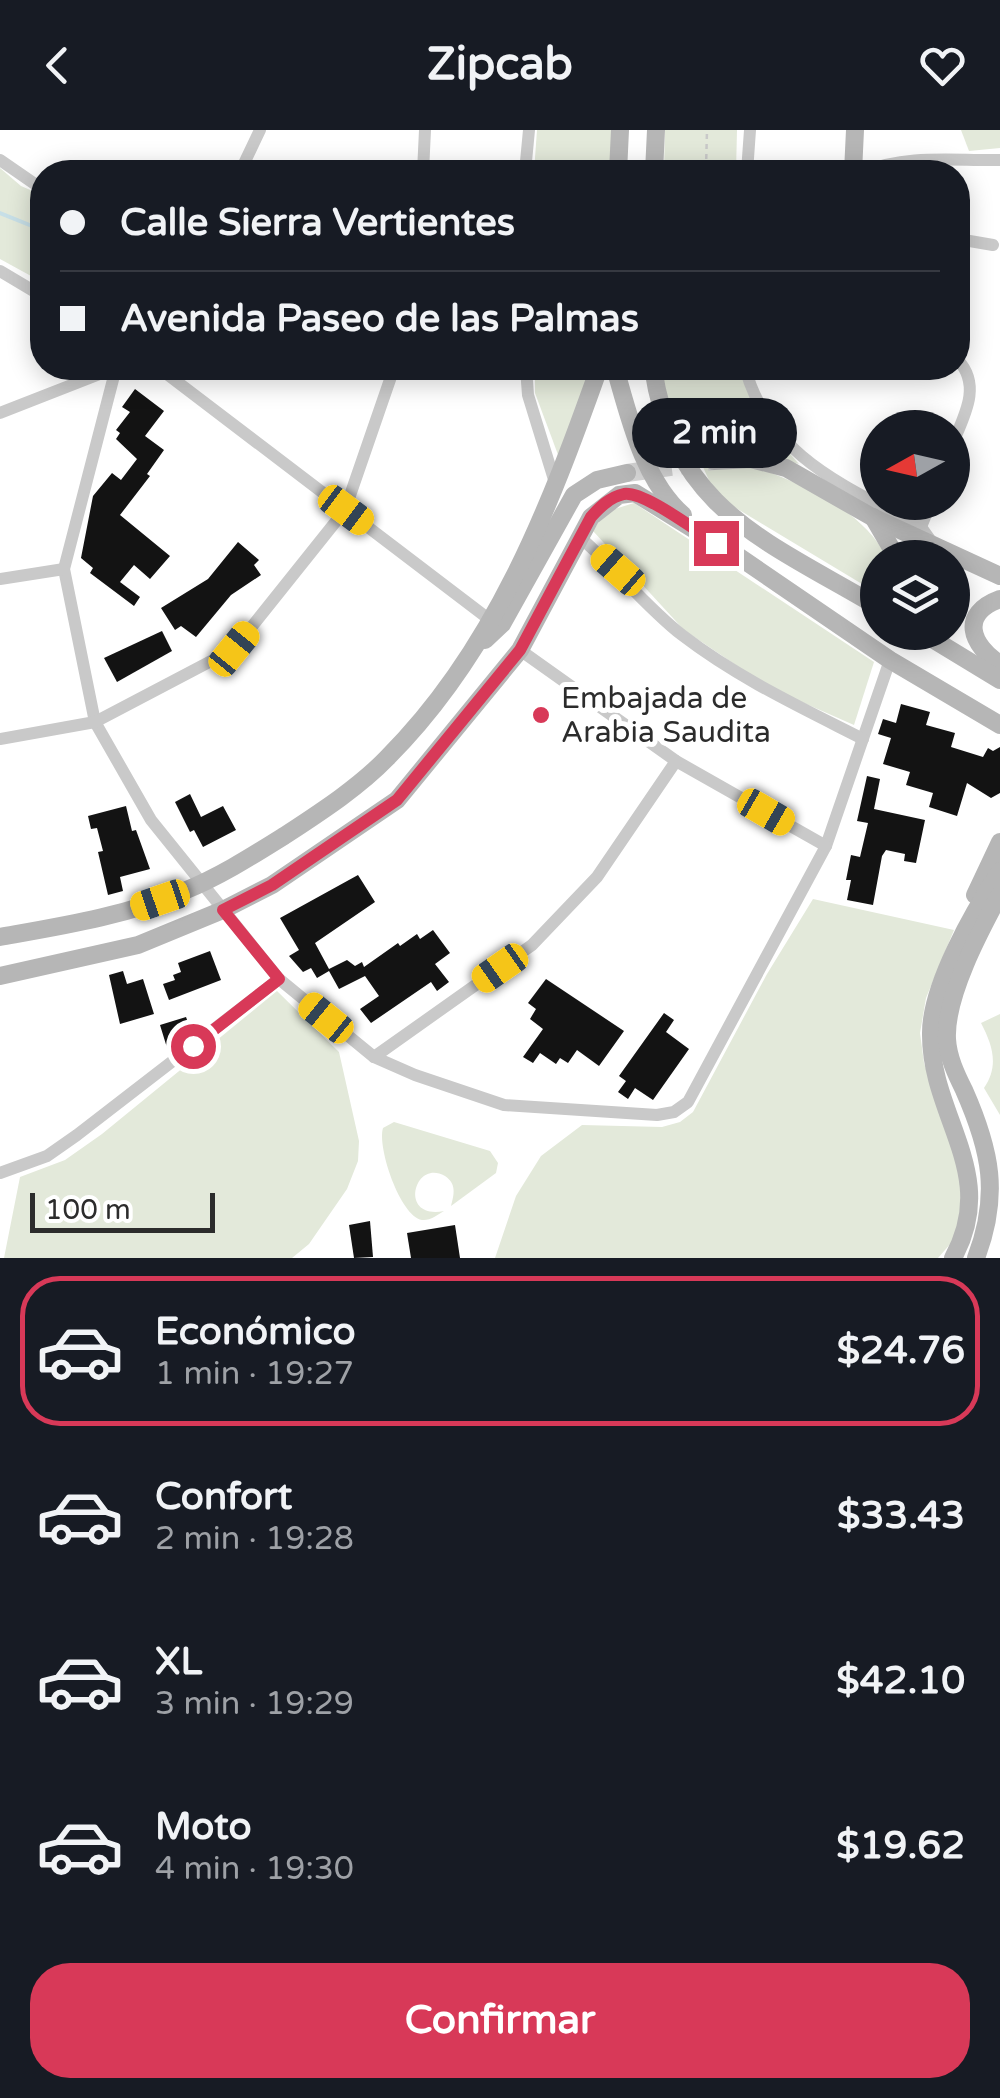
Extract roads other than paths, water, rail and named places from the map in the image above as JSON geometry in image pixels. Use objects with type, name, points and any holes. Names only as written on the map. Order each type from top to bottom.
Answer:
[{"type":"main road","points":[[619,160],[620,130]]},
{"type":"main road","points":[[655,160],[656,130]]},
{"type":"main road","points":[[854,160],[855,130]]},
{"type":"main road","points":[[0,937],[104,917],[200,884],[303,824],[385,761],[435,706],[477,647],[556,488],[595,380]]},
{"type":"main road","points":[[619,380],[637,440],[673,506],[716,543]]},
{"type":"main road","points":[[656,380],[669,427],[701,487],[717,506],[738,524],[860,596]]},
{"type":"main road","points":[[714,461],[751,459],[786,468],[860,510]]},
{"type":"main road","points":[[477,647],[502,624],[574,495],[597,480],[627,473]]},
{"type":"main road","points":[[0,976],[138,945],[223,910],[272,885],[397,800],[520,650],[591,517],[619,494],[636,494],[890,660],[1000,725]]},
{"type":"main road","points":[[882,520],[926,534],[1000,576]]},
{"type":"main road","points":[[1000,599],[979,613],[974,633],[982,652],[1000,664]]},
{"type":"main road","points":[[950,650],[1000,680]]},
{"type":"main road","points":[[976,1258],[995,1216],[996,1168],[954,1067],[947,1034],[978,918],[984,871],[1000,842]]},
{"type":"main road","points":[[952,1258],[973,1224],[978,1185],[972,1156],[934,1060],[930,1033],[936,1002],[1000,871]]},
{"type":"main road","points":[[978,918],[1000,894]]},
{"type":"main road","points":[[978,918],[1000,902]]},
{"type":"street","points":[[246,160],[260,130]]},
{"type":"street","points":[[424,160],[425,130]]},
{"type":"street","points":[[526,160],[529,130]]},
{"type":"street","points":[[748,160],[750,130]]},
{"type":"street","points":[[0,160],[30,181]]},
{"type":"street","points":[[932,160],[1000,160]]},
{"type":"street","points":[[970,241],[993,245]]},
{"type":"street","points":[[0,271],[30,289]]},
{"type":"street","points":[[0,414],[86,380]]},
{"type":"street","points":[[113,380],[64,569],[95,722],[151,820],[279,979],[374,1057],[430,1081],[504,1104],[658,1115],[674,1112],[693,1096],[826,846],[890,660]]},
{"type":"street","points":[[175,380],[490,620]]},
{"type":"street","points":[[0,739],[95,722],[234,649],[346,510],[390,380]]},
{"type":"street","points":[[527,380],[556,488]]},
{"type":"street","points":[[751,380],[764,415],[794,452],[926,534],[928,520]]},
{"type":"street","points":[[965,410],[971,392],[969,380]]},
{"type":"street","points":[[582,539],[678,632],[742,678],[863,739]]},
{"type":"street","points":[[0,579],[64,569]]},
{"type":"street","points":[[520,650],[676,760],[826,846]]},
{"type":"street","points":[[374,1057],[532,945],[598,877],[676,760]]},
{"type":"street","points":[[0,1173],[46,1156],[78,1135],[279,979]]},
{"type":"waterway","points":[[0,213],[30,225]]},
{"type":"tunnel","points":[[627,473],[714,461]]},
{"type":"place","name":"Embajada de Arabia Saudita","points":[[541,715]]}]
